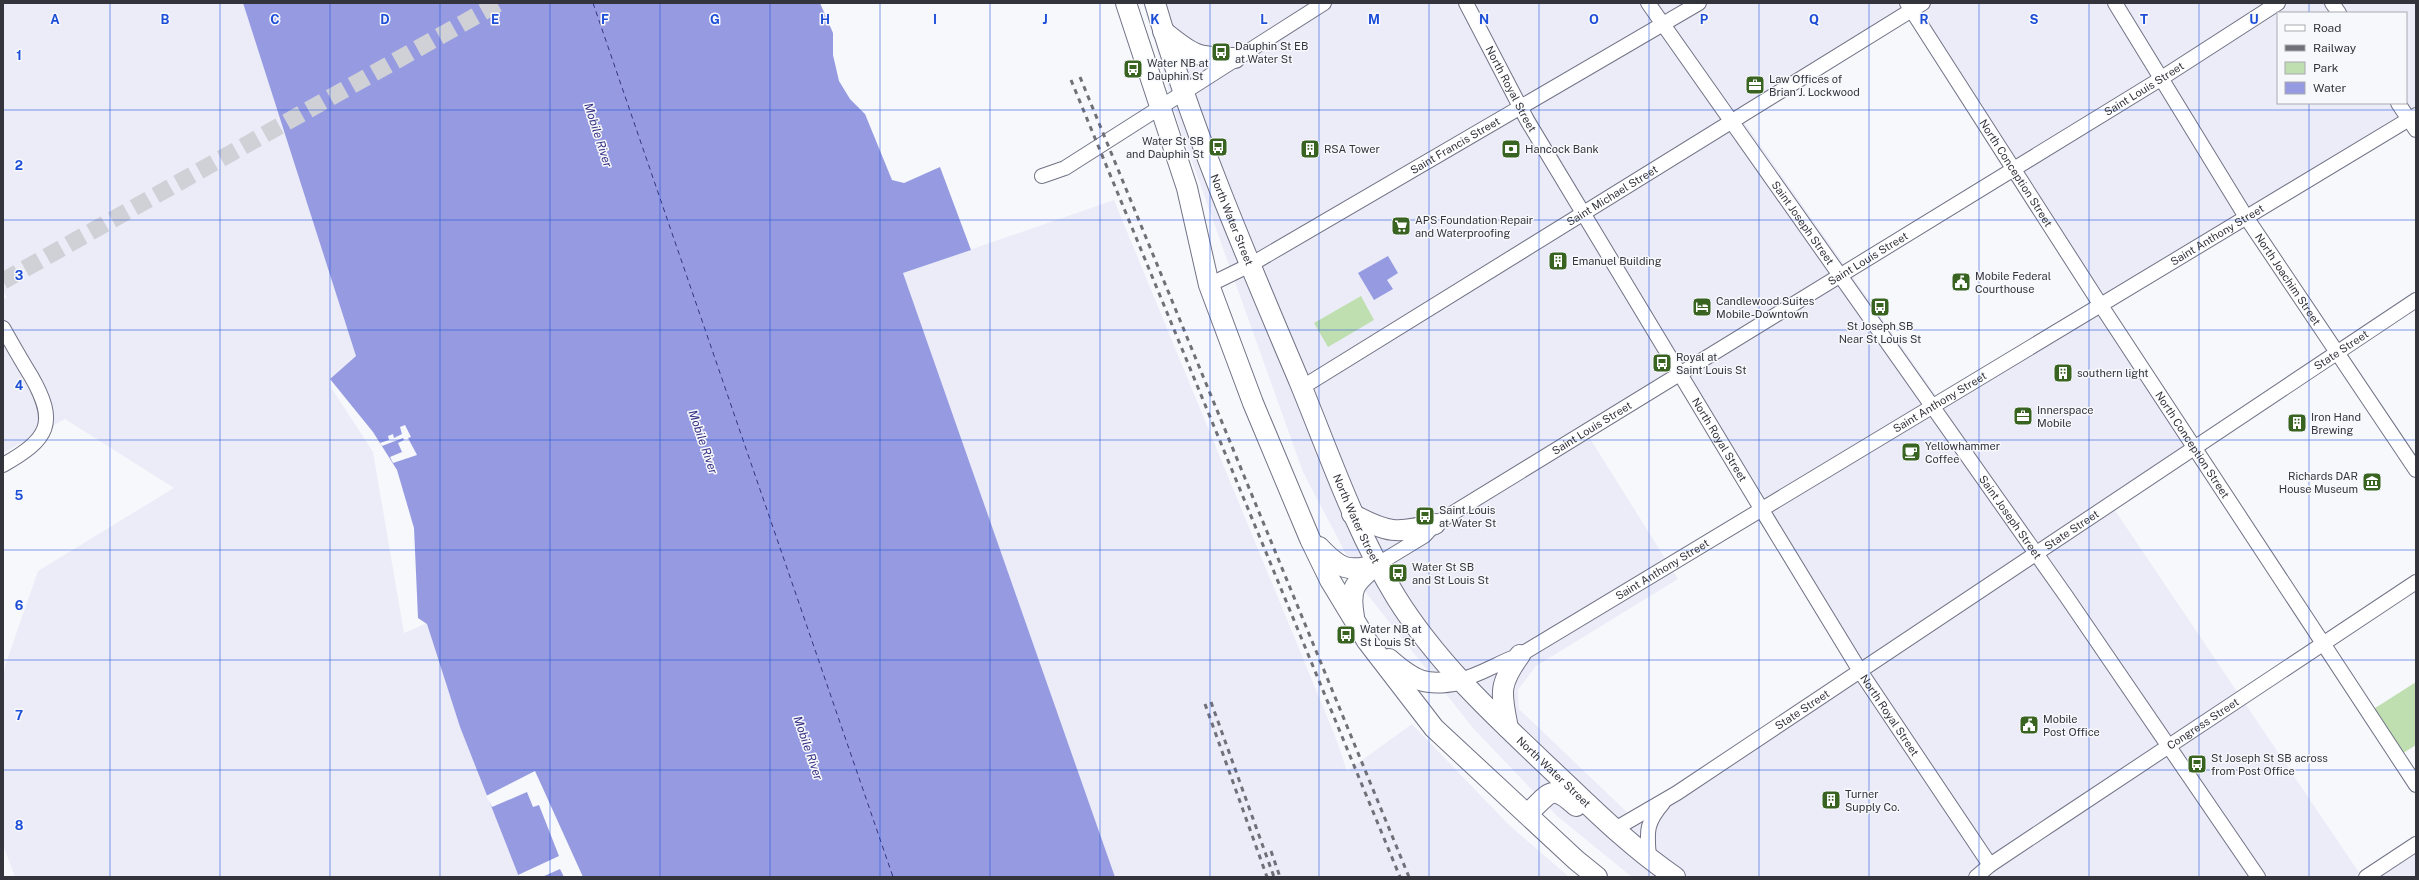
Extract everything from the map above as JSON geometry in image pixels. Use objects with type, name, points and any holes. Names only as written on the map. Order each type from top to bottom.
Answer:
[{"type":"highway","points":[[1126,3],[1187,188],[1209,284],[1253,403],[1310,539],[1330,580],[1368,641],[1400,686],[1434,728],[1597,877]]},
{"type":"highway","name":"North Water Street","points":[[1155,3],[1182,92],[1250,265],[1352,514],[1396,598],[1422,634],[1459,680],[1615,829],[1650,868],[1676,877]]},
{"type":"highway","points":[[1163,31],[1191,53],[1200,57],[1235,58]]},
{"type":"highway","points":[[1352,514],[1377,527],[1395,532],[1411,531],[1436,524]]},
{"type":"highway","points":[[1310,539],[1339,566],[1352,570],[1378,564]]},
{"type":"highway","points":[[1355,622],[1351,600],[1353,589],[1358,580],[1378,564]]},
{"type":"highway","points":[[1368,641],[1403,671],[1422,682],[1441,684],[1459,680]]},
{"type":"highway","points":[[1508,728],[1502,698],[1503,683],[1507,672],[1520,655]]},
{"type":"highway","points":[[1527,814],[1549,795],[1559,792],[1593,821],[1615,829]]},
{"type":"street","points":[[1042,176],[1065,168],[1235,58],[1324,3]]},
{"type":"street","name":"North Royal Street","points":[[1466,3],[1521,108],[1583,213],[1681,372],[1762,510],[1860,671],[1988,871]]},
{"type":"street","name":"Saint Joseph Street","points":[[1648,3],[1732,120],[2035,554],[2066,596],[2258,877]]},
{"type":"street","name":"Saint Francis Street","points":[[1209,284],[1250,265],[1699,3]]},
{"type":"street","name":"North Joachim Street","points":[[2115,3],[2246,217],[2416,470]]},
{"type":"street","name":"Saint Louis Street","points":[[1378,564],[1424,536],[1436,524],[1681,372],[2162,79],[2278,3]]},
{"type":"street","points":[[2332,3],[2338,12]]},
{"type":"street","name":"Saint Michael Street","points":[[1301,388],[1914,5]]},
{"type":"street","name":"North Conception Street","points":[[1914,5],[2013,169],[2416,785]]},
{"type":"street","points":[[2399,104],[2414,121]]},
{"type":"street","name":"Saint Anthony Street","points":[[1459,680],[1476,676],[1500,662],[1520,655],[1762,510],[2100,304],[2246,217],[2414,121]]},
{"type":"street","name":"State Street","points":[[1650,868],[1647,830],[1649,820],[1668,799],[2416,300]]},
{"type":"street","points":[[3,328],[42,396],[47,410],[46,422],[42,435],[33,445],[3,465]]},
{"type":"street","name":"Congress Street","points":[[1976,877],[1988,871],[2168,746],[2238,702],[2323,643],[2416,582]]},
{"type":"street","name":"State Street","points":[[1615,829],[1656,803],[1668,799]]},
{"type":"street","points":[[2366,877],[2416,844]]},
{"type":"shaded area","points":[[3,3],[243,3],[356,356],[330,379],[332,389],[373,452],[404,633],[427,623],[460,727],[519,877],[15,877],[3,845],[3,686],[5,666],[38,571],[174,488],[65,419],[3,453],[3,300],[7,297],[3,290]]},
{"type":"shaded area","points":[[1143,3],[2416,3],[2416,121],[2099,312],[2194,456],[2114,509],[2360,874],[2356,877],[1632,877],[1557,816],[1473,728],[1367,594],[1303,472],[1180,128]],"holes":[[[1911,16],[2094,302],[1937,397],[1742,119]],[[1677,383],[1851,670],[1629,814],[1519,709],[1518,690],[1536,666],[1678,579],[1589,437]]]},
{"type":"shaded area","points":[[1114,200],[1335,736],[1347,771],[1412,724],[1509,825],[1569,877],[1115,877],[903,273]]},
{"type":"shaded area","points":[[2416,848],[2416,877],[2374,877]]},
{"type":"green space","points":[[1361,296],[1374,320],[1328,347],[1314,323]]},
{"type":"green space","points":[[2416,682],[2416,745],[2400,755],[2372,710]]},
{"type":"water","name":"Mobile River","points":[[243,3],[820,3],[833,33],[833,55],[839,81],[850,99],[865,114],[892,180],[904,183],[940,167],[971,250],[903,273],[1115,877],[519,877],[460,727],[427,624],[418,618],[414,528],[397,470],[373,432],[330,379],[356,356]]},
{"type":"water","points":[[1388,256],[1398,273],[1387,280],[1393,289],[1374,300],[1358,273]]},
{"type":"pier","points":[[405,425],[411,437],[408,438],[417,455],[393,463],[390,457],[402,452],[398,443],[404,440],[403,438],[382,446],[380,443],[389,440],[388,436],[393,434],[394,438],[402,434],[400,427]]},
{"type":"pier","points":[[535,771],[583,877],[564,877],[560,869],[542,877],[519,877],[518,875],[559,856],[539,805],[533,807],[527,792],[492,807],[486,796]]},
{"type":"ferry route","points":[[593,3],[893,877]]},
{"type":"tunnel","points":[[3,281],[499,3]]},
{"type":"railway","points":[[1080,77],[1409,877]]},
{"type":"railway","points":[[1071,80],[1400,877]]},
{"type":"railway","points":[[1211,702],[1274,877]]},
{"type":"railway","points":[[1205,704],[1267,877]]},
{"type":"railway","points":[[1271,851],[1280,877]]},
{"type":"place","name":"Dauphin St EB at Water St","points":[[1221,52]]},
{"type":"place","name":"Water NB at Dauphin St","points":[[1133,69]]},
{"type":"place","name":"Law Offices of Brian J. Lockwood","points":[[1755,85]]},
{"type":"place","name":"Water St SB and Dauphin St","points":[[1218,147]]},
{"type":"place","name":"RSA Tower","points":[[1310,149]]},
{"type":"place","name":"Hancock Bank","points":[[1511,149]]},
{"type":"place","name":"APS Foundation Repair and Waterproofing","points":[[1401,226]]},
{"type":"place","name":"Emanuel Building","points":[[1558,261]]},
{"type":"place","name":"Mobile Federal Courthouse","points":[[1961,282]]},
{"type":"place","name":"Candlewood Suites Mobile-Downtown","points":[[1702,307]]},
{"type":"place","name":"St Joseph SB Near St Louis St","points":[[1880,307]]},
{"type":"place","name":"Royal at Saint Louis St","points":[[1662,363]]},
{"type":"place","name":"southern light","points":[[2063,373]]},
{"type":"place","name":"Innerspace Mobile","points":[[2023,416]]},
{"type":"place","name":"Iron Hand Brewing","points":[[2297,423]]},
{"type":"place","name":"Yellowhammer Coffee","points":[[1911,452]]},
{"type":"place","name":"Richards DAR House Museum","points":[[2372,482]]},
{"type":"place","name":"Saint Louis at Water St","points":[[1425,516]]},
{"type":"place","name":"Water St SB and St Louis St","points":[[1398,573]]},
{"type":"place","name":"Water NB at St Louis St","points":[[1346,635]]},
{"type":"place","name":"Mobile Post Office","points":[[2029,725]]},
{"type":"place","name":"St Joseph St SB across from Post Office","points":[[2197,764]]},
{"type":"place","name":"Turner Supply Co.","points":[[1831,800]]}]
